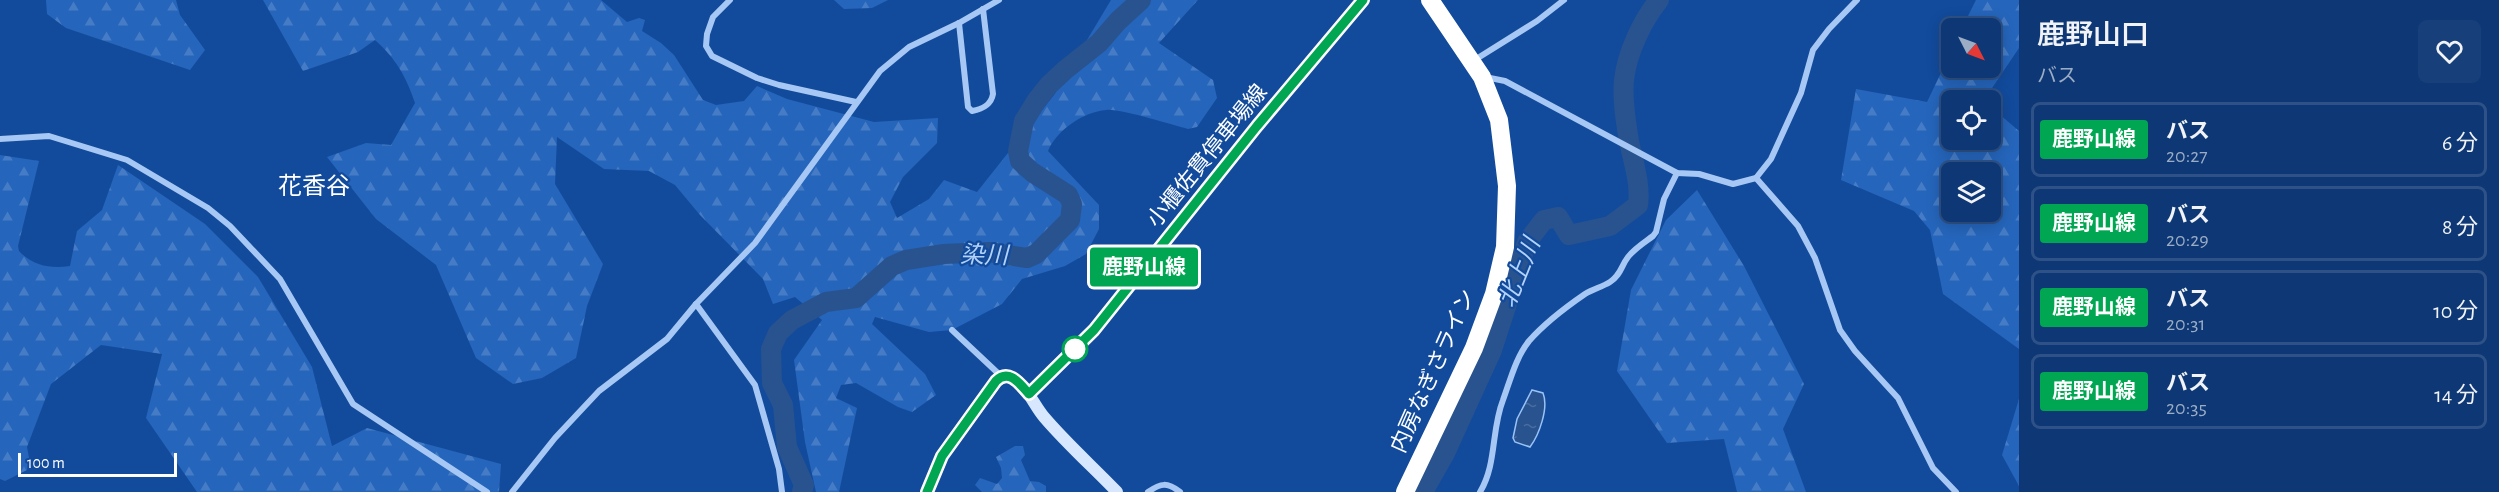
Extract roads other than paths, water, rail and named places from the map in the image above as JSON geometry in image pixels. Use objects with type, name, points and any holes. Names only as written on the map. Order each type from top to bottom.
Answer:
[{"type":"highway","name":"内房なぎさライン","points":[[1406,492],[1474,348],[1494,294],[1505,246],[1507,186],[1499,120],[1477,69],[1430,0]]},
{"type":"main road","name":"小櫃佐貫停車場線","points":[[1029,394],[1094,330],[1257,126],[1363,0]]},
{"type":"main road","points":[[927,492],[942,456],[1001,376],[1012,377],[1029,394],[1043,416],[1118,492]]},
{"type":"street","points":[[730,0],[713,17],[707,34],[706,46],[712,56],[757,78],[856,102]]},
{"type":"street","points":[[512,492],[555,438],[599,391],[667,339],[696,304],[755,243],[880,71],[909,47],[960,23],[999,0]]},
{"type":"street","points":[[1564,0],[1477,69],[1505,81],[1677,173],[1699,174],[1732,184],[1756,178],[1771,159],[1801,93],[1812,50],[1828,29],[1857,0]]},
{"type":"street","points":[[960,23],[968,107],[972,111],[992,101],[993,94],[983,9]]},
{"type":"street","points":[[0,139],[49,136],[127,160],[208,208],[230,226],[280,279],[353,404],[487,492]]},
{"type":"street","points":[[1480,492],[1487,481],[1492,465],[1493,437],[1501,403],[1516,366],[1529,342],[1562,311],[1587,293],[1611,282],[1620,273],[1628,257],[1653,236],[1666,193],[1677,173]]},
{"type":"street","points":[[1756,178],[1798,226],[1815,258],[1840,330],[1855,351],[1898,398],[1934,468],[1956,492]]},
{"type":"street","points":[[696,304],[755,385],[779,469],[782,492]]},
{"type":"street","points":[[952,330],[1001,376]]},
{"type":"street","points":[[1148,492],[1162,484],[1168,484],[1180,492]]},
{"type":"water","points":[[1532,390],[1543,393],[1545,406],[1540,429],[1530,447],[1515,442],[1513,438],[1517,419]]},
{"type":"waterway","name":"染川","points":[[802,492],[804,485],[787,447],[783,405],[772,383],[771,349],[778,333],[792,320],[826,302],[856,298],[892,266],[906,260],[944,254],[989,252],[1027,258],[1036,254],[1070,220],[1072,204],[1068,195],[1032,172],[1020,161],[1018,151],[1024,121],[1049,85],[1099,43],[1141,0]]},
{"type":"waterway","name":"北上川","points":[[1423,492],[1445,453],[1492,350],[1527,242],[1544,220],[1558,217],[1569,235],[1610,226],[1638,205],[1638,181],[1629,141],[1624,80],[1628,59],[1636,38],[1659,0]]},
{"type":"district","name":"花香谷","points":[[314,187]]}]
